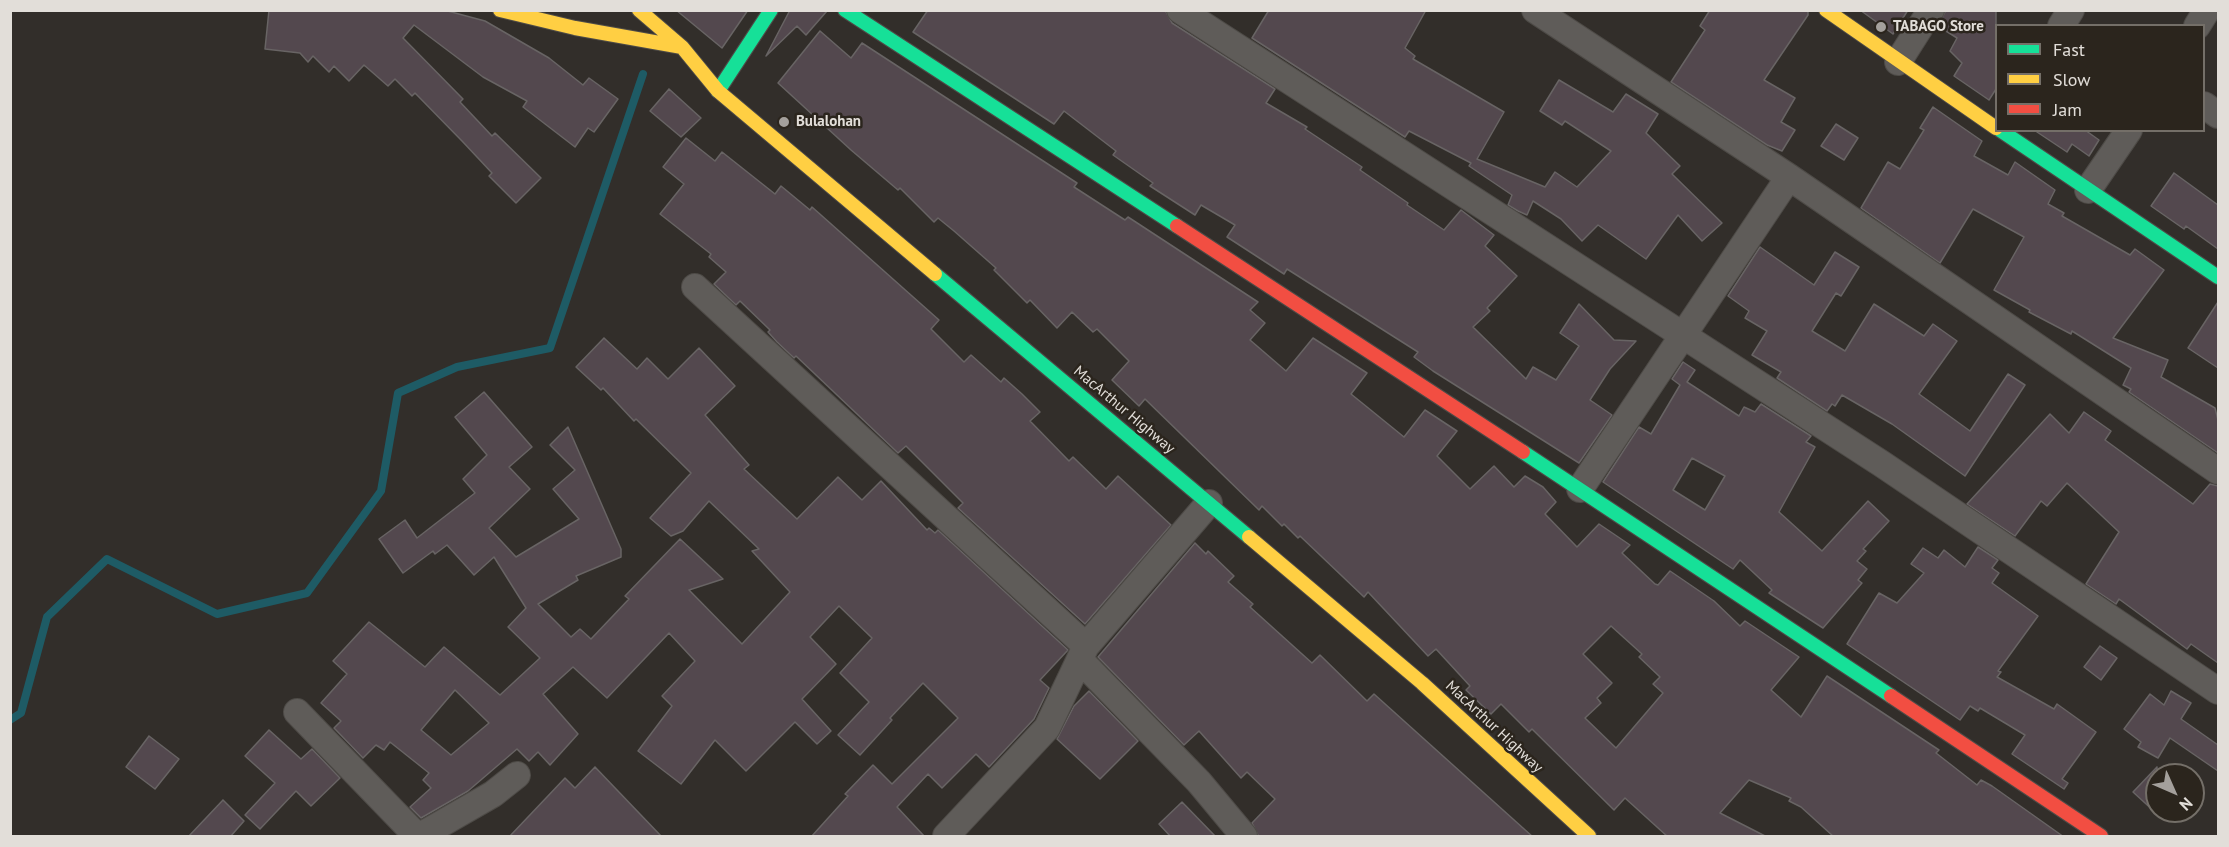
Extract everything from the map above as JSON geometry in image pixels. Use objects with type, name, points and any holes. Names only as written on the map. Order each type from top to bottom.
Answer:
[{"type":"main road","points":[[500,10],[575,28],[682,47]]},
{"type":"main road","name":"MacArthur Highway","points":[[639,10],[682,47],[718,91],[1422,683],[1589,837]]},
{"type":"main road","points":[[718,91],[771,10]]},
{"type":"main road","points":[[845,10],[1580,489],[2101,837]]},
{"type":"main road","points":[[1826,10],[1898,62],[1995,126]]},
{"type":"main road","points":[[2004,132],[2218,277]]},
{"type":"street","points":[[1180,10],[1682,337],[1882,464],[2218,691]]},
{"type":"street","points":[[1535,10],[1789,177],[2218,471]]},
{"type":"street","points":[[1898,62],[1931,10]]},
{"type":"street","points":[[2062,24],[2071,10]]},
{"type":"street","points":[[2198,24],[2206,10]]},
{"type":"street","points":[[2205,106],[2218,115]]},
{"type":"street","points":[[2088,190],[2128,132]]},
{"type":"street","points":[[1580,489],[1789,177]]},
{"type":"street","points":[[695,287],[1083,653],[1199,782],[1244,837]]},
{"type":"street","points":[[946,837],[1047,728],[1083,653],[1209,502]]},
{"type":"street","points":[[297,712],[409,833],[493,794],[517,775]]},
{"type":"building","points":[[269,10],[444,10],[485,21],[549,58],[583,85],[589,78],[618,99],[594,132],[588,128],[575,147],[523,107],[527,101],[483,77],[414,25],[403,38],[463,99],[460,102],[492,136],[495,133],[541,178],[516,203],[489,176],[492,173],[462,141],[415,93],[412,96],[395,79],[388,86],[364,65],[349,81],[334,66],[329,72],[313,56],[308,62],[300,53],[265,49]]},
{"type":"building","points":[[676,10],[748,10],[722,48]]},
{"type":"building","points":[[790,10],[827,11],[806,35],[797,26],[766,56]]},
{"type":"building","points":[[928,10],[1165,10],[1172,23],[1275,89],[1266,103],[1307,127],[1305,129],[1362,167],[1360,170],[1408,203],[1407,205],[1444,230],[1461,210],[1494,235],[1485,246],[1517,276],[1487,308],[1490,311],[1473,327],[1526,379],[1533,367],[1556,380],[1579,346],[1560,333],[1579,304],[1614,340],[1636,341],[1610,369],[1590,400],[1612,415],[1579,463],[1433,371],[1414,357],[1418,352],[1287,269],[1284,274],[1227,237],[1235,225],[1201,205],[1195,215],[1150,186],[1153,183],[1113,155],[1116,151],[1064,111],[1054,124],[913,32]]},
{"type":"building","points":[[1269,10],[1426,10],[1405,48],[1415,56],[1413,59],[1504,112],[1477,159],[1545,187],[1555,172],[1577,187],[1611,151],[1565,121],[1562,125],[1540,111],[1559,80],[1613,112],[1626,94],[1658,114],[1646,133],[1680,166],[1672,174],[1722,223],[1702,241],[1678,215],[1646,259],[1598,225],[1582,241],[1561,219],[1533,201],[1527,215],[1518,211],[1508,205],[1512,195],[1469,166],[1471,163],[1409,131],[1405,137],[1252,38]]},
{"type":"building","points":[[1710,10],[1808,10],[1808,15],[1764,80],[1795,98],[1781,122],[1795,130],[1782,151],[1767,145],[1671,82],[1705,30],[1700,26]]},
{"type":"building","points":[[1860,10],[1908,10],[1893,34]]},
{"type":"building","points":[[1946,10],[1996,10],[1995,91],[1989,100],[1954,76],[1962,63],[1950,51],[1957,38],[1938,26]]},
{"type":"building","points":[[820,31],[851,58],[862,43],[1077,183],[1074,187],[1125,220],[1128,217],[1258,302],[1250,310],[1265,323],[1250,340],[1286,371],[1313,338],[1367,373],[1351,394],[1404,437],[1425,410],[1457,431],[1437,456],[1470,489],[1494,466],[1514,487],[1525,476],[1543,487],[1556,502],[1545,514],[1577,547],[1599,524],[1630,545],[1622,553],[1655,584],[1658,585],[1670,571],[1714,601],[1740,626],[1745,621],[1799,657],[1771,690],[1801,717],[1827,676],[1939,750],[1936,753],[1977,785],[1981,780],[1992,786],[2064,837],[1834,837],[1801,807],[1789,801],[1791,798],[1749,780],[1720,813],[1767,837],[1668,837],[1625,798],[1614,810],[1532,729],[1529,732],[1501,704],[1491,714],[1466,690],[1470,686],[1436,649],[1428,656],[1368,592],[1364,597],[1300,536],[1298,538],[1284,524],[1282,526],[1262,506],[1259,510],[1145,399],[1139,406],[1112,380],[1129,361],[1097,329],[1093,332],[1072,312],[1057,328],[1030,300],[1027,303],[994,270],[996,268],[954,231],[938,218],[934,222],[900,188],[898,190],[851,150],[778,83]],"holes":[[[1611,626],[1642,654],[1639,657],[1660,677],[1653,684],[1663,693],[1616,748],[1585,718],[1601,703],[1597,698],[1612,683],[1583,654]]]},
{"type":"building","points":[[669,89],[701,118],[681,137],[650,111]]},
{"type":"building","points":[[1933,107],[1982,141],[1974,156],[2008,175],[2015,162],[2055,190],[2048,204],[2064,213],[2062,216],[2130,255],[2135,249],[2164,270],[2113,338],[2168,360],[2161,377],[2215,408],[2218,420],[2218,453],[2129,392],[2131,389],[2123,385],[2131,368],[2072,331],[2071,334],[2029,312],[2030,310],[1994,290],[2024,237],[1973,209],[1940,263],[1861,208],[1888,162],[1900,169],[1924,130],[1920,128]]},
{"type":"building","points":[[1836,124],[1858,138],[1844,160],[1821,146]]},
{"type":"building","points":[[2037,132],[2088,132],[2099,140],[2089,156],[2072,144],[2067,152]]},
{"type":"building","points":[[686,138],[715,161],[722,152],[775,194],[781,186],[810,210],[812,207],[939,320],[931,329],[964,362],[971,355],[1001,382],[1004,378],[1022,394],[1040,412],[1030,421],[1069,461],[1073,457],[1106,489],[1118,476],[1171,525],[1085,624],[958,508],[963,503],[906,446],[898,453],[796,356],[794,358],[777,342],[768,332],[770,330],[740,301],[736,305],[714,284],[726,272],[709,257],[711,254],[660,214],[684,184],[663,167]]},
{"type":"building","points":[[2174,173],[2218,205],[2218,249],[2186,226],[2184,229],[2151,206]]},
{"type":"building","points":[[1760,247],[1814,285],[1835,252],[1859,267],[1841,296],[1836,293],[1812,331],[1845,351],[1874,304],[1924,336],[1933,324],[1957,341],[1919,394],[1970,431],[2008,374],[2025,385],[1965,476],[1892,424],[1842,395],[1835,406],[1832,404],[1827,411],[1777,378],[1781,372],[1752,355],[1767,331],[1745,318],[1749,311],[1728,296]]},
{"type":"building","points":[[2218,302],[2218,368],[2188,348]]},
{"type":"building","points":[[604,338],[637,369],[647,358],[668,379],[699,348],[735,386],[705,415],[749,465],[744,469],[797,519],[838,477],[862,500],[881,481],[927,530],[929,528],[935,533],[938,530],[1068,650],[1040,680],[1049,688],[1034,719],[989,767],[976,754],[942,788],[928,774],[897,807],[925,837],[811,837],[848,796],[845,794],[873,765],[892,784],[958,718],[923,683],[860,755],[838,735],[869,702],[840,673],[872,638],[839,606],[810,637],[836,664],[802,699],[831,731],[817,744],[795,722],[746,771],[715,740],[681,784],[638,751],[672,706],[662,696],[695,661],[669,633],[607,698],[573,667],[543,694],[578,734],[550,765],[538,752],[529,761],[517,749],[468,791],[421,818],[410,807],[431,788],[423,780],[429,773],[390,742],[384,750],[376,745],[363,758],[334,728],[341,721],[321,703],[347,674],[333,661],[369,622],[425,667],[444,647],[500,695],[540,658],[508,627],[526,608],[494,557],[474,575],[447,545],[435,554],[433,551],[403,573],[379,539],[405,520],[417,538],[475,493],[463,479],[487,455],[455,417],[484,392],[532,447],[509,467],[530,489],[489,528],[516,557],[579,519],[553,489],[575,470],[550,445],[568,427],[621,549],[621,557],[576,576],[578,580],[538,604],[571,637],[580,629],[591,639],[629,599],[625,596],[680,539],[723,579],[689,590],[742,644],[790,592],[752,551],[759,549],[709,501],[683,531],[671,536],[650,518],[691,473],[636,419],[634,421],[603,388],[601,390],[576,367]],"holes":[[[455,690],[489,723],[451,755],[421,730]]]},
{"type":"building","points":[[1683,362],[1695,370],[1687,382],[1739,416],[1744,407],[1755,412],[1761,404],[1811,436],[1806,442],[1815,447],[1779,512],[1822,551],[1868,501],[1889,521],[1863,549],[1866,551],[1857,561],[1867,569],[1858,580],[1862,583],[1823,628],[1769,593],[1772,590],[1740,560],[1733,569],[1603,482],[1639,427],[1651,434],[1680,385],[1672,379]],"holes":[[[1692,458],[1725,476],[1705,510],[1673,490]]]},
{"type":"building","points":[[2084,412],[2111,431],[2105,440],[2193,504],[2210,484],[2218,486],[2218,663],[2191,644],[2187,649],[2119,599],[2116,604],[2086,584],[2119,532],[2067,483],[2047,506],[2041,501],[2015,536],[1967,504],[2050,414],[2069,433]]},
{"type":"building","points":[[1195,543],[1206,554],[1208,551],[1234,576],[1228,582],[1253,604],[1250,607],[1312,663],[1320,655],[1367,701],[1374,694],[1533,837],[1259,837],[1252,823],[1275,799],[1247,772],[1241,778],[1199,731],[1184,745],[1098,657]]},
{"type":"building","points":[[1978,547],[1998,560],[1992,568],[1999,573],[1992,583],[2038,616],[1998,671],[2001,672],[1997,677],[2054,709],[2057,704],[2096,732],[2062,779],[2068,783],[2064,789],[2012,754],[2025,735],[1980,708],[1978,711],[1970,706],[1960,720],[1847,644],[1879,593],[1897,603],[1924,573],[1911,564],[1923,548],[1938,558],[1944,550],[1965,567]]},
{"type":"building","points":[[2100,646],[2117,658],[2101,680],[2084,667]]},
{"type":"building","points":[[1089,691],[1138,741],[1100,779],[1057,739],[1074,706]]},
{"type":"building","points":[[2171,691],[2191,703],[2181,719],[2218,745],[2218,771],[2170,738],[2158,758],[2138,747],[2141,742],[2124,729],[2150,694],[2164,705]]},
{"type":"building","points":[[269,730],[301,759],[312,749],[340,778],[311,806],[296,791],[260,829],[245,815],[275,783],[245,756]]},
{"type":"building","points":[[149,736],[179,759],[155,789],[126,767]]},
{"type":"building","points":[[595,767],[662,837],[509,837],[565,778],[575,788]]},
{"type":"building","points":[[2145,780],[2145,803],[2133,792]]},
{"type":"building","points":[[223,800],[244,821],[230,837],[188,837]]},
{"type":"building","points":[[1182,802],[1216,837],[1171,837],[1159,824]]},
{"type":"waterway","points":[[10,720],[21,713],[47,617],[107,559],[217,614],[307,593],[381,491],[398,393],[457,367],[550,348],[643,74]]},
{"type":"traffic: fast","points":[[718,91],[771,10]]},
{"type":"traffic: fast","points":[[845,10],[1177,226]]},
{"type":"traffic: fast","points":[[2003,132],[2218,277]]},
{"type":"traffic: fast","points":[[935,274],[1249,537]]},
{"type":"traffic: fast","points":[[1523,452],[1891,696]]},
{"type":"traffic: slow","points":[[500,10],[575,28],[682,47]]},
{"type":"traffic: slow","points":[[639,10],[682,47],[718,91],[935,274]]},
{"type":"traffic: slow","points":[[1826,10],[1995,127]]},
{"type":"traffic: slow","points":[[1249,537],[1422,683],[1589,836]]},
{"type":"traffic: jam","points":[[1177,226],[1523,452]]},
{"type":"traffic: jam","points":[[1891,696],[2101,836]]},
{"type":"place","name":"TABAGO Store","points":[[1881,27]]},
{"type":"place","name":"Bulalohan","points":[[784,122]]}]
